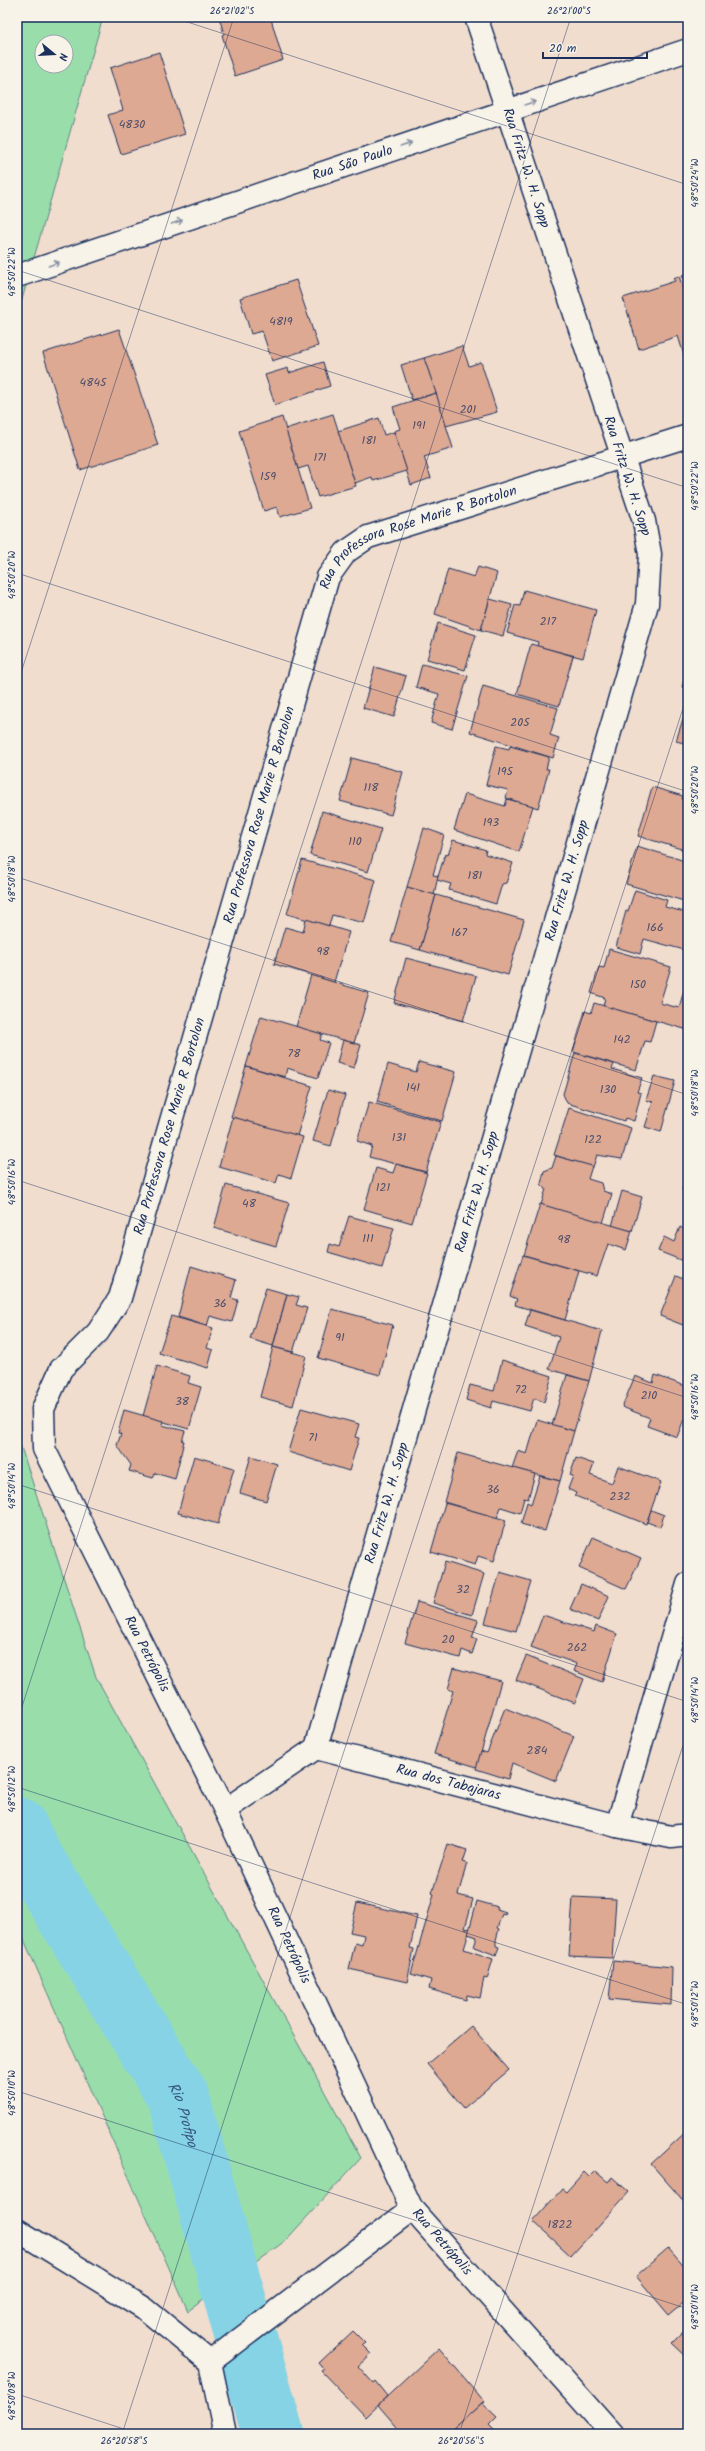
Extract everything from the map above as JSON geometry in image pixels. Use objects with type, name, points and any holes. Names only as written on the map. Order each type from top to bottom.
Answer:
[{"type":"street","name":"Rua Fritz W. H. Sopp","points":[[316,1748],[647,604],[650,554],[644,521],[476,17]]},
{"type":"street","name":"Rua São Paulo","points":[[17,276],[688,50]]},
{"type":"street","name":"Rua Professora Rose Marie R Bortolon","points":[[43,1409],[60,1369],[98,1332],[120,1298],[328,577],[346,552],[368,537],[688,436]]},
{"type":"street","name":"Rua Petrópolis","points":[[43,1409],[44,1449],[226,1810],[412,2209],[612,2434]]},
{"type":"street","points":[[617,1826],[688,1584]]},
{"type":"street","points":[[226,1810],[316,1748]]},
{"type":"street","name":"Rua dos Tabajaras","points":[[316,1748],[617,1826],[671,1837],[688,1835]]},
{"type":"street","points":[[210,2362],[412,2209]]},
{"type":"street","points":[[17,2230],[144,2308],[210,2362],[225,2434]]},
{"type":"green space","points":[[17,17],[103,17],[17,317]]},
{"type":"green space","points":[[17,1435],[96,1677],[361,2158],[285,2241],[188,2311],[17,1924]]},
{"type":"building","points":[[219,17],[271,19],[283,60],[235,76],[222,35],[224,34]]},
{"type":"building","points":[[159,52],[185,134],[121,154],[108,115],[123,110],[110,68]]},
{"type":"building","points":[[688,273],[688,294],[682,275]]},
{"type":"building","points":[[679,276],[688,305],[688,368],[678,336],[639,349],[623,298],[675,281],[673,278]]},
{"type":"building","points":[[296,280],[318,346],[272,361],[262,331],[251,334],[240,298]]},
{"type":"building","points":[[119,329],[158,445],[80,470],[43,353]]},
{"type":"building","points":[[462,346],[469,366],[481,362],[497,412],[446,426],[424,358]]},
{"type":"building","points":[[424,358],[436,393],[412,400],[401,365]]},
{"type":"building","points":[[323,362],[330,386],[275,405],[265,375],[288,368],[289,373]]},
{"type":"building","points":[[436,393],[453,448],[424,457],[431,478],[411,485],[394,431],[400,429],[393,407]]},
{"type":"building","points":[[333,414],[356,486],[318,497],[308,466],[298,469],[285,429]]},
{"type":"building","points":[[282,417],[310,508],[280,517],[277,507],[264,511],[239,431]]},
{"type":"building","points":[[379,418],[384,435],[394,432],[407,471],[373,481],[372,477],[355,483],[338,431]]},
{"type":"building","points":[[478,567],[497,573],[481,630],[435,614],[448,569],[474,577]]},
{"type":"building","points":[[524,590],[596,610],[583,658],[537,646],[538,642],[507,633],[515,605],[520,606]]},
{"type":"building","points":[[490,599],[512,605],[503,636],[481,630]]},
{"type":"building","points":[[438,623],[476,635],[465,670],[427,659]]},
{"type":"building","points":[[531,644],[573,656],[559,706],[517,694]]},
{"type":"building","points":[[422,664],[468,676],[452,729],[431,723],[439,694],[416,687]]},
{"type":"building","points":[[375,667],[406,676],[394,717],[363,708]]},
{"type":"building","points":[[688,667],[688,689],[682,687]]},
{"type":"building","points":[[483,686],[558,708],[550,735],[559,738],[553,758],[470,732]]},
{"type":"building","points":[[688,703],[688,744],[676,741]]},
{"type":"building","points":[[496,746],[509,749],[510,746],[549,757],[546,769],[549,769],[538,808],[506,798],[508,790],[486,785]]},
{"type":"building","points":[[352,758],[403,772],[391,815],[340,801]]},
{"type":"building","points":[[652,787],[683,796],[682,799],[688,801],[688,851],[638,836]]},
{"type":"building","points":[[465,794],[505,806],[507,799],[533,806],[519,852],[454,830]]},
{"type":"building","points":[[322,811],[381,829],[368,872],[310,855]]},
{"type":"building","points":[[424,828],[444,835],[433,875],[438,876],[434,895],[407,887]]},
{"type":"building","points":[[453,840],[486,850],[485,854],[513,863],[506,883],[502,884],[496,904],[449,890],[451,884],[437,880],[445,854],[448,855]]},
{"type":"building","points":[[637,846],[688,862],[688,887],[684,901],[626,884]]},
{"type":"building","points":[[302,860],[376,880],[364,923],[332,915],[329,926],[287,914]]},
{"type":"building","points":[[407,887],[436,895],[420,950],[391,942]]},
{"type":"building","points":[[635,890],[667,900],[665,907],[688,913],[688,951],[644,939],[640,954],[616,947],[626,911],[628,911]]},
{"type":"building","points":[[436,895],[524,920],[508,975],[420,950]]},
{"type":"building","points":[[306,919],[349,932],[334,982],[274,964],[285,927],[303,932]]},
{"type":"building","points":[[609,949],[671,967],[660,1003],[679,1008],[684,990],[688,991],[688,1030],[603,1006],[605,998],[591,993],[599,967],[604,968]]},
{"type":"building","points":[[406,958],[476,976],[463,1021],[394,1003]]},
{"type":"building","points":[[311,975],[369,993],[354,1043],[296,1027]]},
{"type":"building","points":[[594,1003],[656,1021],[650,1042],[645,1041],[636,1070],[573,1052],[585,1011],[591,1013]]},
{"type":"building","points":[[261,1016],[322,1034],[320,1040],[329,1043],[318,1078],[287,1068],[285,1077],[246,1066]]},
{"type":"building","points":[[343,1040],[361,1045],[354,1068],[337,1063]]},
{"type":"building","points":[[575,1053],[614,1064],[612,1069],[642,1078],[637,1092],[641,1093],[634,1121],[625,1118],[624,1121],[567,1103],[563,1094]]},
{"type":"building","points":[[419,1062],[456,1072],[442,1121],[377,1102],[388,1064],[416,1072]]},
{"type":"building","points":[[246,1066],[312,1086],[297,1136],[231,1117]]},
{"type":"building","points":[[654,1076],[675,1081],[661,1132],[645,1127],[653,1102],[646,1100]]},
{"type":"building","points":[[328,1090],[345,1095],[331,1146],[313,1141]]},
{"type":"building","points":[[369,1102],[441,1122],[426,1172],[369,1157],[372,1146],[357,1141]]},
{"type":"building","points":[[569,1108],[631,1128],[622,1159],[597,1155],[593,1167],[554,1155]]},
{"type":"building","points":[[233,1117],[303,1137],[291,1178],[279,1174],[276,1183],[219,1167]]},
{"type":"building","points":[[556,1156],[592,1166],[588,1179],[601,1183],[603,1191],[612,1194],[603,1223],[541,1205],[546,1189],[541,1184],[544,1171],[552,1168]]},
{"type":"building","points":[[396,1164],[427,1173],[412,1223],[364,1209],[376,1168],[393,1173]]},
{"type":"building","points":[[688,1170],[688,1192],[682,1190]]},
{"type":"building","points":[[226,1185],[289,1203],[276,1246],[214,1228]]},
{"type":"building","points":[[622,1191],[642,1197],[632,1231],[612,1226]]},
{"type":"building","points":[[540,1204],[632,1231],[626,1250],[608,1244],[597,1276],[524,1255]]},
{"type":"building","points":[[349,1216],[394,1228],[382,1268],[328,1252],[330,1244],[339,1247]]},
{"type":"building","points":[[680,1227],[688,1231],[688,1263],[658,1251],[664,1237],[674,1242]]},
{"type":"building","points":[[523,1255],[579,1271],[565,1320],[515,1305],[517,1299],[510,1296]]},
{"type":"building","points":[[191,1266],[236,1280],[231,1298],[238,1300],[232,1322],[210,1316],[207,1326],[178,1317]]},
{"type":"building","points":[[676,1276],[688,1281],[688,1327],[660,1316]]},
{"type":"building","points":[[266,1288],[287,1294],[273,1346],[250,1339]]},
{"type":"building","points":[[287,1294],[299,1297],[296,1305],[307,1308],[293,1352],[273,1347]]},
{"type":"building","points":[[332,1309],[393,1325],[380,1375],[318,1358]]},
{"type":"building","points":[[530,1310],[602,1331],[589,1381],[549,1369],[559,1337],[525,1326]]},
{"type":"building","points":[[171,1316],[213,1328],[207,1348],[213,1350],[208,1368],[159,1353]]},
{"type":"building","points":[[273,1347],[306,1356],[293,1406],[260,1397]]},
{"type":"building","points":[[502,1360],[552,1376],[544,1402],[534,1398],[530,1411],[493,1401],[491,1408],[466,1400],[470,1385],[494,1391]]},
{"type":"building","points":[[157,1366],[190,1376],[188,1383],[201,1387],[189,1429],[143,1416]]},
{"type":"building","points":[[567,1375],[589,1381],[574,1431],[552,1425]]},
{"type":"building","points":[[655,1375],[688,1387],[688,1409],[677,1437],[647,1426],[650,1418],[622,1407],[635,1376],[653,1383]]},
{"type":"building","points":[[301,1408],[359,1424],[355,1437],[359,1438],[349,1471],[288,1452]]},
{"type":"building","points":[[124,1410],[163,1421],[162,1425],[185,1431],[175,1479],[155,1473],[153,1478],[129,1471],[131,1465],[117,1445],[121,1434],[118,1433]]},
{"type":"building","points":[[537,1420],[574,1431],[560,1481],[512,1468],[518,1451],[527,1454]]},
{"type":"building","points":[[458,1453],[535,1474],[528,1499],[524,1498],[520,1513],[501,1507],[497,1518],[444,1502]]},
{"type":"building","points":[[194,1456],[234,1468],[218,1524],[178,1513]]},
{"type":"building","points":[[251,1456],[277,1464],[266,1501],[240,1493]]},
{"type":"building","points":[[576,1458],[594,1464],[590,1475],[612,1483],[618,1466],[661,1482],[646,1524],[575,1496],[576,1493],[568,1489],[573,1476],[570,1475]]},
{"type":"building","points":[[540,1476],[560,1481],[545,1531],[521,1524],[527,1502],[531,1504]]},
{"type":"building","points":[[445,1503],[506,1520],[494,1561],[478,1556],[475,1565],[431,1552]]},
{"type":"building","points":[[651,1510],[664,1515],[660,1527],[647,1522]]},
{"type":"building","points":[[593,1537],[641,1558],[626,1589],[579,1568]]},
{"type":"building","points":[[445,1562],[484,1574],[472,1615],[433,1603]]},
{"type":"building","points":[[500,1572],[531,1581],[516,1631],[485,1623]]},
{"type":"building","points":[[581,1584],[609,1596],[598,1621],[570,1609]]},
{"type":"building","points":[[417,1602],[478,1620],[472,1638],[477,1639],[472,1654],[462,1650],[460,1658],[405,1643]]},
{"type":"building","points":[[543,1615],[594,1632],[596,1626],[617,1634],[602,1682],[574,1671],[577,1664],[531,1647]]},
{"type":"building","points":[[526,1656],[584,1679],[575,1703],[516,1680]]},
{"type":"building","points":[[454,1668],[501,1681],[477,1767],[434,1754],[453,1691],[448,1689]]},
{"type":"building","points":[[505,1708],[574,1736],[556,1781],[512,1763],[508,1779],[476,1769],[481,1751],[487,1753]]},
{"type":"building","points":[[448,1844],[467,1850],[463,1862],[467,1863],[458,1895],[473,1899],[465,1928],[470,1929],[464,1949],[493,1959],[487,1979],[484,1978],[480,1998],[467,1995],[466,2000],[429,1989],[431,1980],[411,1974],[434,1894],[432,1893]]},
{"type":"building","points":[[573,1897],[616,1899],[612,1958],[569,1956]]},
{"type":"building","points":[[477,1901],[498,1907],[497,1909],[506,1912],[505,1915],[502,1914],[497,1928],[499,1929],[496,1946],[499,1947],[496,1955],[474,1947],[477,1937],[468,1934]]},
{"type":"building","points":[[357,1903],[417,1916],[410,1948],[414,1949],[407,1982],[349,1969],[355,1943],[362,1945],[364,1935],[350,1932]]},
{"type":"building","points":[[613,1961],[672,1967],[671,2005],[609,1999]]},
{"type":"building","points":[[471,2026],[509,2070],[464,2108],[427,2064]]},
{"type":"building","points":[[688,2130],[688,2206],[651,2164]]},
{"type":"building","points":[[595,2171],[608,2182],[612,2177],[629,2192],[571,2256],[533,2221],[562,2189],[566,2192],[584,2172],[589,2177]]},
{"type":"building","points":[[668,2248],[688,2271],[688,2299],[669,2315],[636,2276]]},
{"type":"building","points":[[688,2327],[688,2358],[672,2343]]},
{"type":"building","points":[[353,2331],[365,2343],[362,2345],[371,2354],[358,2366],[373,2383],[375,2381],[387,2396],[365,2417],[321,2371],[324,2369],[319,2363]]},
{"type":"building","points":[[439,2348],[484,2401],[448,2434],[403,2434],[378,2405]]},
{"type":"building","points":[[482,2403],[497,2417],[489,2425],[498,2434],[448,2434]]},
{"type":"waterway","name":"Rio Profipo","points":[[17,1828],[28,1851],[178,2096],[273,2434]]}]
